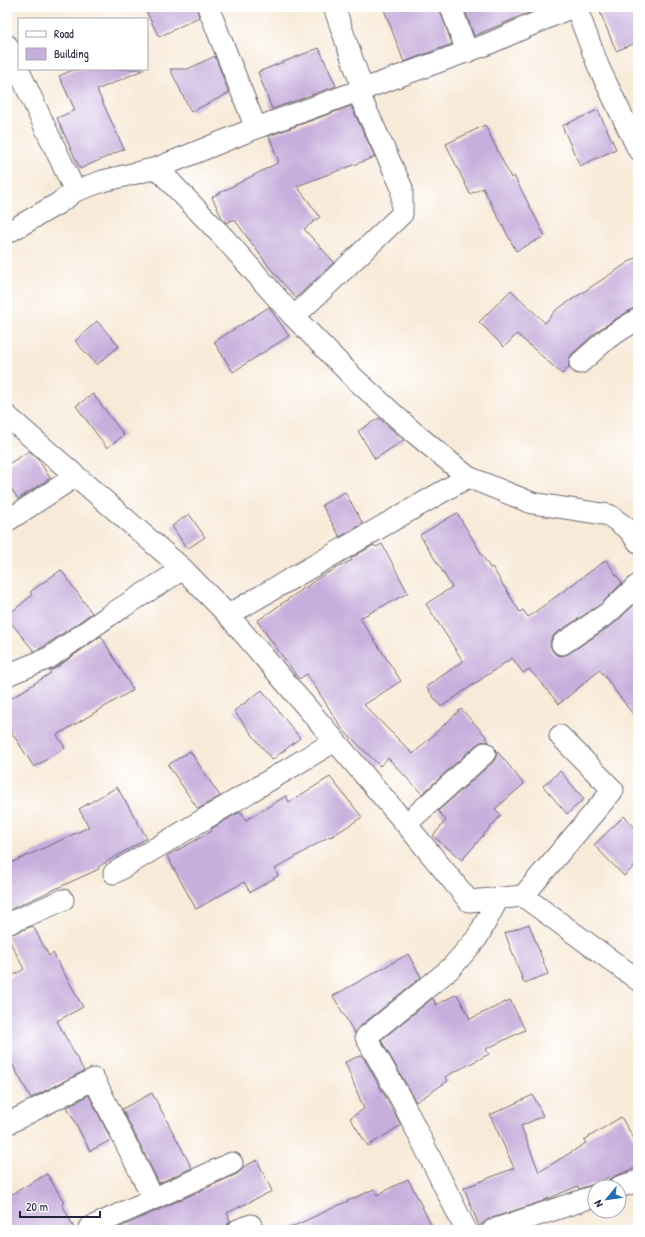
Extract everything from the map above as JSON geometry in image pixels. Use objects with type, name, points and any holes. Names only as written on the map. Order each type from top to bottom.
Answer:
[{"type":"street","points":[[208,7],[256,128]]},
{"type":"street","points":[[294,317],[402,214],[402,188],[361,91],[334,7]]},
{"type":"street","points":[[451,7],[466,52]]},
{"type":"street","points":[[7,233],[59,203],[75,191],[103,181],[157,168],[256,128],[488,44],[572,7]]},
{"type":"street","points":[[576,7],[599,68],[638,149]]},
{"type":"street","points":[[7,45],[18,69]]},
{"type":"street","points":[[19,70],[75,191]]},
{"type":"street","points":[[157,168],[226,240],[294,317],[354,378],[412,431],[468,478],[532,503],[609,515],[629,530],[638,542]]},
{"type":"street","points":[[580,363],[608,338],[638,319]]},
{"type":"street","points":[[7,416],[183,569],[228,615],[406,824],[469,901],[523,896],[613,790],[560,736]]},
{"type":"street","points":[[7,521],[76,476]]},
{"type":"street","points":[[228,615],[468,478]]},
{"type":"street","points":[[7,675],[49,658],[110,616],[183,569]]},
{"type":"street","points":[[562,644],[608,613],[638,585]]},
{"type":"street","points":[[114,873],[335,741]]},
{"type":"street","points":[[406,824],[485,753]]},
{"type":"street","points":[[523,896],[638,980]]},
{"type":"street","points":[[466,1230],[402,1101],[366,1037],[451,968],[477,938],[498,899]]},
{"type":"street","points":[[7,924],[63,900]]},
{"type":"street","points":[[7,1124],[94,1079],[153,1198]]},
{"type":"street","points":[[90,1230],[89,1228],[232,1163]]},
{"type":"street","points":[[627,1184],[638,1181]]},
{"type":"street","points":[[494,1230],[587,1199]]},
{"type":"building","points":[[144,7],[196,7],[199,17],[159,37]]},
{"type":"building","points":[[383,7],[439,7],[452,44],[404,62]]},
{"type":"building","points":[[464,7],[542,7],[474,36]]},
{"type":"building","points":[[598,7],[638,7],[638,42],[616,51]]},
{"type":"building","points":[[319,48],[336,86],[272,109],[258,72]]},
{"type":"building","points":[[215,56],[229,93],[191,112],[170,69],[188,69]]},
{"type":"building","points":[[73,70],[143,70],[97,90],[124,149],[80,169],[57,118],[75,110],[59,76]]},
{"type":"building","points":[[351,106],[375,157],[297,186],[320,217],[304,229],[334,262],[296,298],[269,267],[234,219],[227,223],[223,220],[212,197],[279,162],[269,136]]},
{"type":"building","points":[[598,110],[616,149],[580,166],[562,126]]},
{"type":"building","points":[[485,125],[511,178],[514,176],[545,236],[516,251],[483,188],[470,194],[446,144]]},
{"type":"building","points":[[638,256],[638,307],[632,309],[600,329],[572,354],[569,360],[569,367],[562,374],[517,334],[504,347],[479,322],[511,290],[545,323],[556,310]]},
{"type":"building","points":[[269,307],[289,336],[233,372],[214,342]]},
{"type":"building","points":[[97,321],[119,346],[97,365],[75,341]]},
{"type":"building","points":[[93,394],[124,435],[107,448],[76,406]]},
{"type":"building","points":[[379,418],[404,440],[375,459],[358,431]]},
{"type":"building","points":[[29,451],[38,459],[50,478],[18,499],[7,482],[7,465]]},
{"type":"building","points":[[345,492],[363,524],[340,537],[322,505]]},
{"type":"building","points":[[457,513],[490,568],[492,567],[520,612],[523,610],[528,617],[606,560],[622,583],[601,604],[555,634],[551,639],[550,645],[556,655],[562,656],[568,654],[615,623],[636,603],[638,605],[638,721],[600,670],[559,704],[529,669],[523,673],[512,658],[441,707],[426,687],[463,661],[426,604],[452,587],[420,535]]},
{"type":"building","points":[[189,514],[205,537],[187,549],[172,526]]},
{"type":"building","points":[[382,544],[408,593],[360,618],[401,681],[364,705],[413,754],[461,709],[487,737],[486,738],[489,742],[483,741],[477,744],[422,794],[388,758],[380,766],[343,730],[307,674],[299,679],[257,621],[320,577],[352,560],[351,558],[374,545],[376,547]]},
{"type":"building","points":[[61,570],[92,613],[43,647],[34,651],[7,618],[7,616],[32,595],[30,592]]},
{"type":"building","points":[[101,636],[133,690],[57,735],[65,748],[34,767],[7,725],[7,701],[51,673],[49,671],[56,668]]},
{"type":"building","points":[[262,690],[300,738],[272,760],[234,711]]},
{"type":"building","points":[[190,751],[220,796],[198,809],[168,765]]},
{"type":"building","points":[[497,751],[524,784],[495,809],[501,815],[462,860],[433,836],[446,820],[438,811],[493,762]]},
{"type":"building","points":[[560,771],[584,799],[567,814],[543,786]]},
{"type":"building","points":[[330,777],[362,817],[331,837],[330,836],[275,869],[278,876],[250,892],[244,882],[196,909],[167,856],[212,831],[211,829],[234,815],[241,812],[246,820],[286,796],[289,802]]},
{"type":"building","points":[[117,787],[147,838],[98,867],[99,869],[7,911],[7,865],[89,827],[79,809]]},
{"type":"building","points":[[624,816],[638,831],[638,863],[624,876],[594,845]]},
{"type":"building","points":[[529,924],[548,974],[524,983],[505,933]]},
{"type":"building","points":[[33,926],[49,956],[53,953],[83,1007],[57,1021],[84,1071],[31,1098],[7,1055],[7,979],[24,969],[7,936]]},
{"type":"building","points":[[408,954],[421,977],[358,1028],[355,1034],[333,996]]},
{"type":"building","points":[[457,994],[470,1019],[510,1000],[525,1030],[486,1049],[489,1054],[445,1077],[448,1081],[416,1102],[381,1040],[433,998],[436,1005]]},
{"type":"building","points":[[362,1055],[401,1125],[368,1146],[350,1118],[364,1109],[345,1062]]},
{"type":"building","points":[[152,1093],[192,1168],[159,1183],[122,1109]]},
{"type":"building","points":[[89,1095],[111,1140],[90,1151],[67,1107]]},
{"type":"building","points":[[533,1095],[543,1116],[521,1126],[539,1172],[586,1143],[584,1140],[621,1117],[638,1145],[638,1167],[615,1176],[611,1179],[608,1177],[605,1179],[587,1179],[587,1186],[579,1189],[578,1186],[540,1202],[489,1219],[479,1226],[464,1188],[514,1168],[490,1115]]},
{"type":"building","points":[[257,1160],[272,1191],[227,1213],[230,1221],[226,1230],[114,1230],[237,1174],[243,1167]]},
{"type":"building","points":[[47,1174],[64,1202],[62,1204],[75,1230],[7,1230],[7,1197]]},
{"type":"building","points":[[408,1179],[434,1230],[285,1230],[374,1189],[377,1195]]}]
